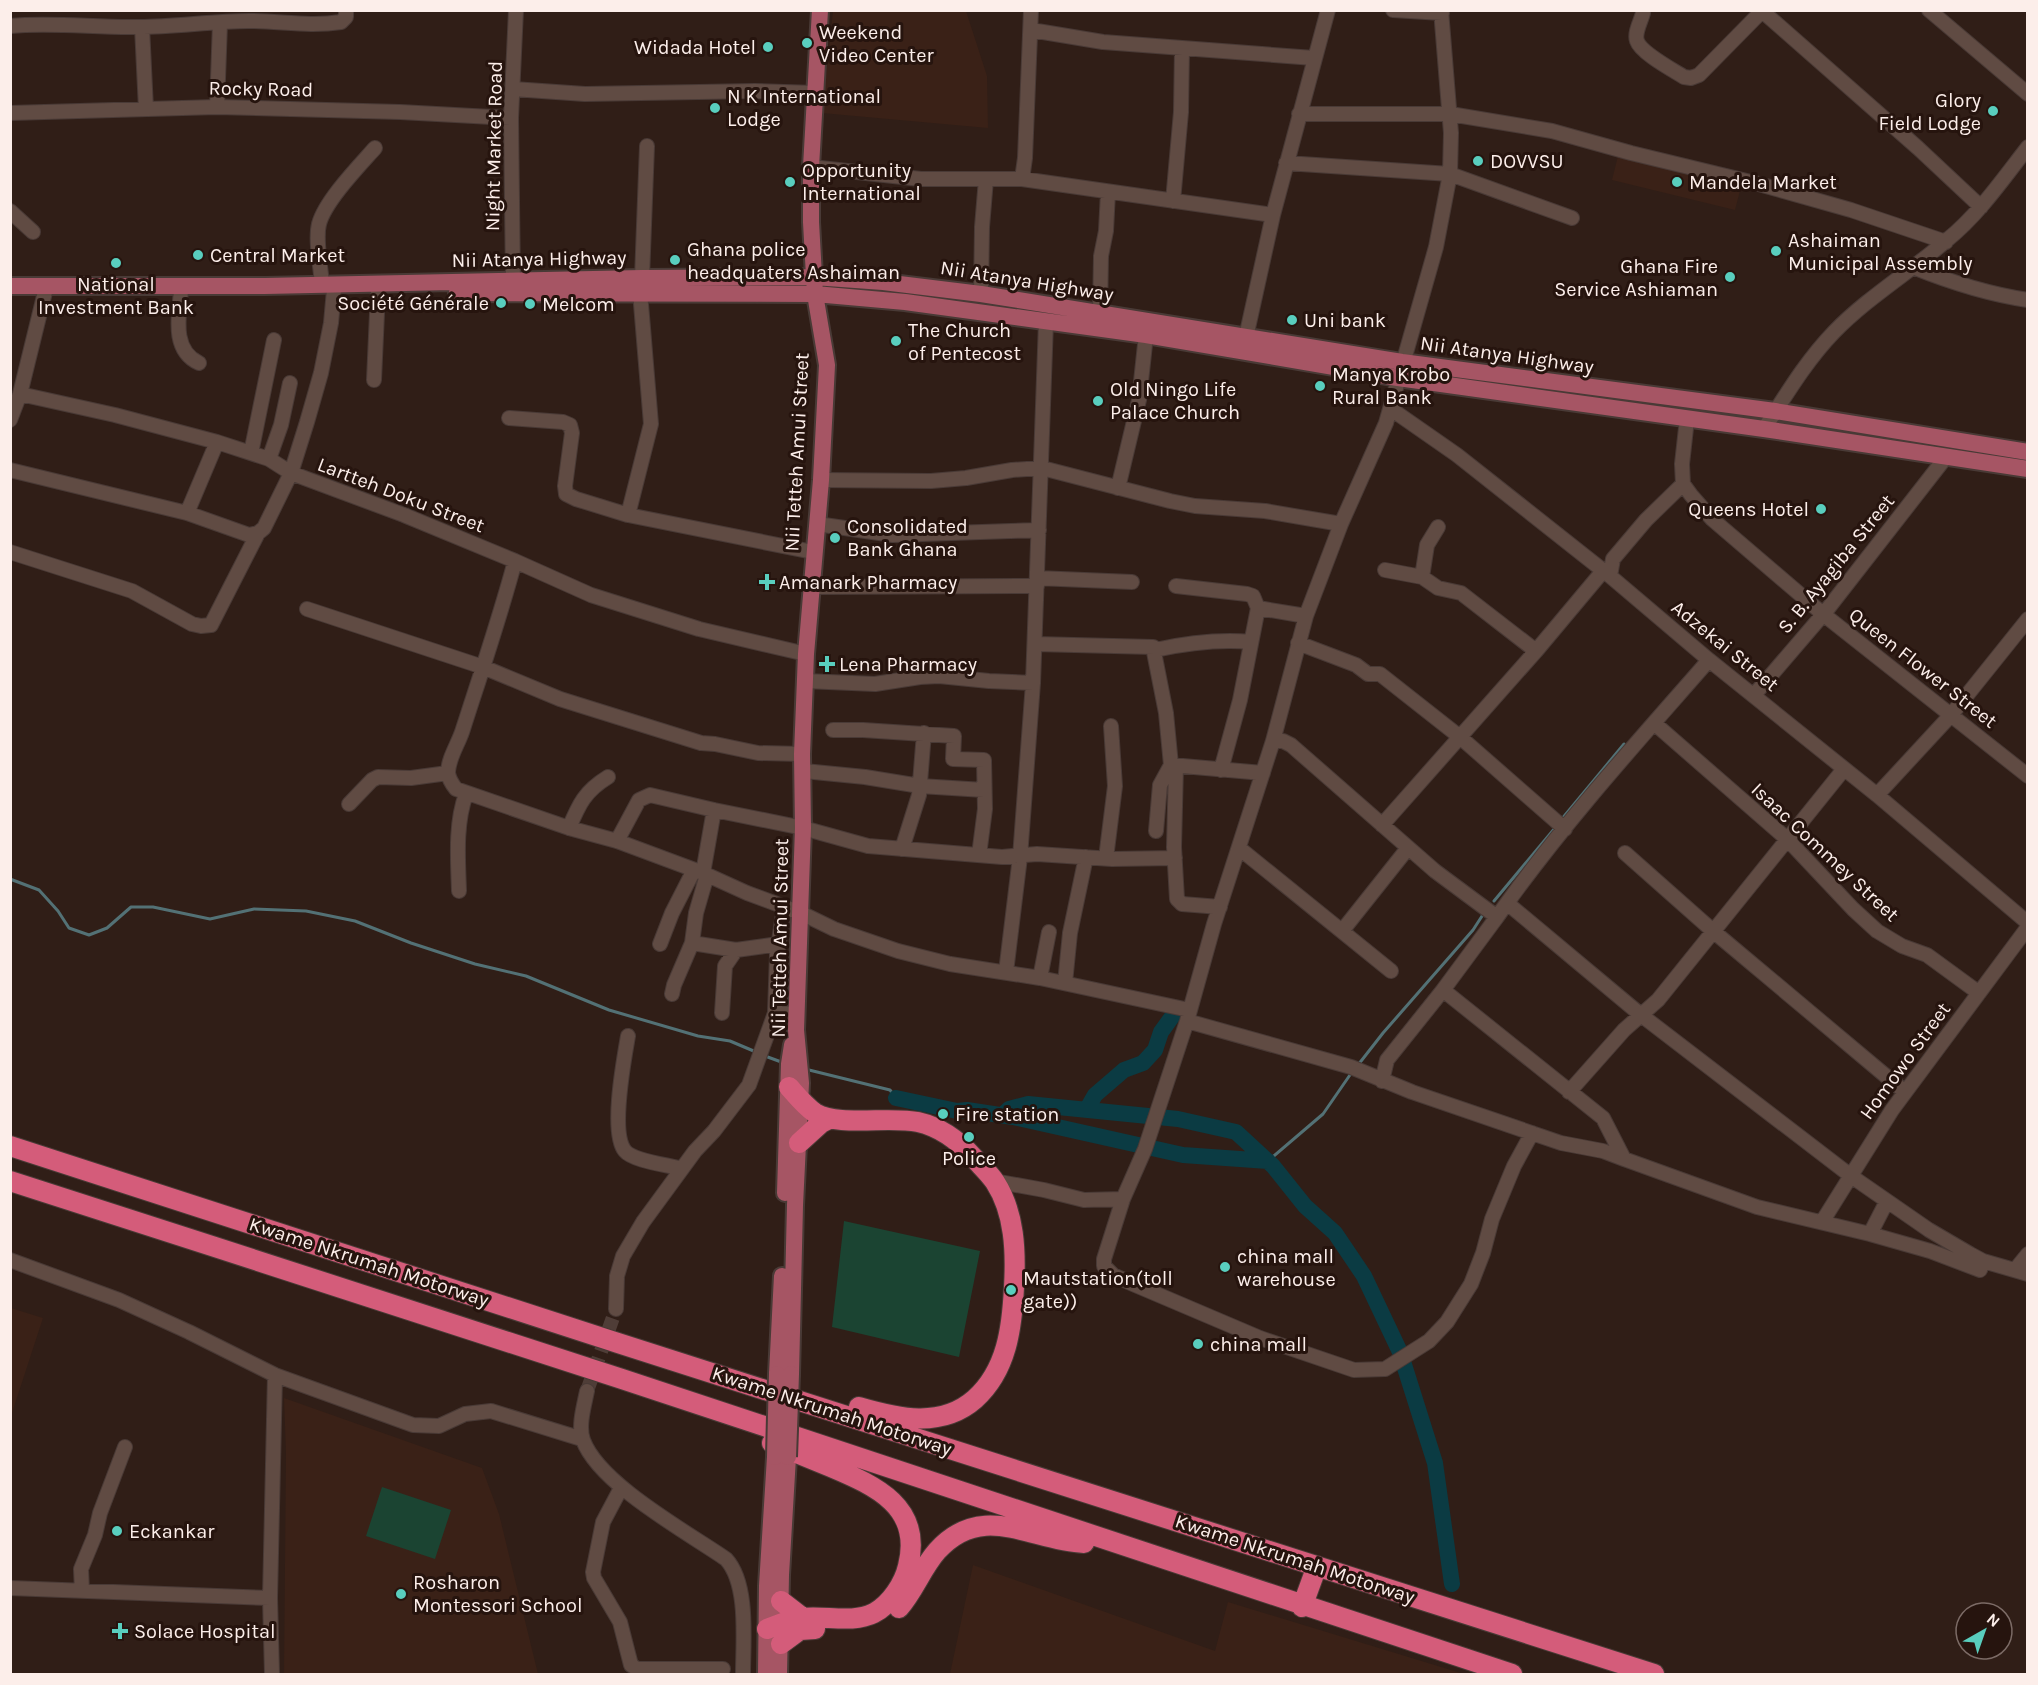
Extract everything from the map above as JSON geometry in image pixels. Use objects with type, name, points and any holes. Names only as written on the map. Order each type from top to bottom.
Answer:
[{"type":"highway","points":[[636,1349],[681,1355],[894,1416],[924,1419],[950,1414],[976,1398],[994,1377],[1010,1337],[1015,1272],[1011,1222],[1006,1203],[994,1181],[963,1145],[937,1130],[920,1123],[902,1120],[829,1119],[815,1113],[795,1094]]},
{"type":"highway","points":[[799,1143],[821,1123],[829,1119]]},
{"type":"highway","name":"Kwame Nkrumah Motorway","points":[[10,1146],[636,1349],[1654,1674]]},
{"type":"highway","name":"Kwame Nkrumah Motorway","points":[[10,1180],[1120,1544],[1302,1607],[1512,1674]]},
{"type":"highway","points":[[626,1381],[661,1399],[855,1477],[871,1485],[897,1505],[905,1518],[912,1548],[906,1574],[894,1594],[880,1609],[867,1615],[846,1618],[803,1618],[776,1633]]},
{"type":"highway","points":[[776,1633],[848,1629],[875,1624],[886,1619],[906,1599],[936,1552],[957,1534],[968,1529],[1006,1525],[1077,1543],[1120,1544]]},
{"type":"highway","points":[[1302,1607],[1317,1566]]},
{"type":"highway","points":[[781,1601],[803,1618]]},
{"type":"main road","name":"Nii Tetteh Amui Street","points":[[776,1633],[781,1601],[781,1457],[784,1374],[799,1143],[795,1094],[801,1069],[797,1022],[806,654],[821,480],[827,365],[815,285],[811,222],[811,167],[820,10]]},
{"type":"main road","name":"Nii Atanya Highway","points":[[10,286],[328,287],[513,282],[815,285],[883,282],[981,294],[1246,337],[1400,370],[1775,411],[2028,452]]},
{"type":"main road","points":[[10,293],[328,287],[378,291],[516,294],[641,285]]},
{"type":"main road","points":[[815,285],[905,302],[1400,370],[1687,419],[2028,469]]},
{"type":"main road","points":[[784,1374],[795,1094]]},
{"type":"main road","points":[[779,1674],[776,1633],[767,1586],[781,1457]]},
{"type":"main road","points":[[766,1674],[776,1633]]},
{"type":"street","points":[[10,26],[61,24],[142,27],[258,21],[320,25],[343,21],[346,10]]},
{"type":"street","name":"Night Market Road","points":[[513,282],[511,118],[516,10]]},
{"type":"street","points":[[1022,179],[1025,158],[1031,10]]},
{"type":"street","points":[[1246,337],[1286,163],[1328,10]]},
{"type":"street","points":[[1393,10],[1442,12],[1450,114],[1450,174],[1436,247],[1391,409],[1341,524],[1306,616],[1273,741],[1188,1016],[1145,1147],[1123,1199],[1104,1266],[1113,1275],[1260,1338],[1354,1370],[1385,1369],[1429,1341],[1447,1322],[1471,1284],[1491,1219],[1514,1166],[1532,1133]]},
{"type":"street","points":[[1929,10],[2028,94]]},
{"type":"street","points":[[1643,13],[1637,34],[1637,41],[1643,50],[1683,77],[1691,78],[1699,75],[1762,11],[1918,148],[1981,207]]},
{"type":"street","points":[[218,107],[220,23]]},
{"type":"street","points":[[142,27],[146,110]]},
{"type":"street","points":[[1031,30],[1103,42],[1314,58]]},
{"type":"street","points":[[1173,201],[1181,112],[1182,48]]},
{"type":"street","points":[[513,89],[585,94],[755,91],[815,93]]},
{"type":"street","name":"Rocky Road","points":[[10,113],[218,107],[400,112],[511,118]]},
{"type":"street","points":[[1299,114],[1450,114],[1552,131],[1759,184],[1851,210],[1946,242]]},
{"type":"street","points":[[628,515],[651,424],[641,285],[647,146]]},
{"type":"street","points":[[1764,429],[1800,373],[1833,333],[1870,298],[1946,242],[1969,221],[2028,147]]},
{"type":"street","points":[[20,394],[217,442],[269,459],[291,473],[321,373],[331,323],[328,287],[318,234],[319,222],[341,188],[375,148]]},
{"type":"street","points":[[1286,163],[1450,174],[1572,218]]},
{"type":"street","points":[[811,167],[921,179],[1022,179],[1273,215]]},
{"type":"street","points":[[981,294],[982,226],[986,179]]},
{"type":"street","points":[[1100,313],[1101,256],[1106,231],[1108,192]]},
{"type":"street","points":[[10,211],[33,232]]},
{"type":"street","points":[[1913,267],[1956,284],[2006,297],[2028,300]]},
{"type":"street","points":[[181,291],[177,331],[188,355],[199,363]]},
{"type":"street","points":[[374,380],[378,291]]},
{"type":"street","points":[[10,420],[20,394],[45,292]]},
{"type":"street","points":[[1006,972],[1020,857],[1033,683],[1046,322]]},
{"type":"street","points":[[1118,488],[1139,400],[1146,335]]},
{"type":"street","points":[[251,453],[274,340]]},
{"type":"street","points":[[269,459],[281,425],[290,383]]},
{"type":"street","name":"Adzekai Street","points":[[1391,409],[1457,455],[1607,573],[1709,660],[1877,795],[2028,925]]},
{"type":"street","points":[[508,418],[563,422],[570,425],[572,433],[565,486],[566,494],[576,499],[628,515],[813,552]]},
{"type":"street","points":[[1382,825],[1607,573],[1613,559],[1646,520],[1683,484],[1682,464],[1687,419]]},
{"type":"street","points":[[187,513],[217,442]]},
{"type":"street","name":"S. B. Ayagiba Street","points":[[1754,695],[1823,614],[1946,457]]},
{"type":"street","points":[[821,480],[931,481],[1042,468],[1195,506],[1265,511],[1341,524]]},
{"type":"street","points":[[10,470],[187,513],[249,535],[258,533]]},
{"type":"street","name":"Lartteh Doku Street","points":[[10,552],[132,591],[185,621],[201,626],[211,625],[291,473],[404,515],[591,595],[699,629],[806,654]]},
{"type":"street","name":"Queen Flower Street","points":[[1683,484],[1690,495],[1732,538],[1766,564],[1823,614],[2028,776]]},
{"type":"street","points":[[817,524],[893,535],[1039,530]]},
{"type":"street","points":[[1422,577],[1427,545],[1438,527]]},
{"type":"street","points":[[515,561],[448,773],[450,782],[456,789],[466,794],[569,828],[617,841],[801,913],[834,929],[898,951],[950,964],[1065,983],[1188,1016],[1355,1068],[1382,1081],[1562,1143],[1603,1151],[1757,1207],[1870,1234],[1930,1251],[1980,1270],[1983,1261]]},
{"type":"street","points":[[1385,570],[1422,577],[1438,588],[1461,593],[1536,651]]},
{"type":"street","points":[[811,587],[1132,582]]},
{"type":"street","points":[[1176,586],[1247,594],[1253,596],[1258,608],[1240,700],[1221,770]]},
{"type":"street","points":[[1258,608],[1306,616]]},
{"type":"street","points":[[308,609],[483,667],[561,699],[701,743],[758,753],[802,754]]},
{"type":"street","points":[[1877,795],[1951,715],[2025,627]]},
{"type":"street","points":[[1155,650],[1228,640],[1251,642]]},
{"type":"street","points":[[1298,643],[1356,665],[1368,674],[1380,674],[1460,737],[1565,829]]},
{"type":"street","points":[[1035,644],[1150,646],[1155,650],[1174,766],[1177,899],[1182,904],[1220,907]]},
{"type":"street","points":[[1382,1081],[1388,1060],[1443,990],[1537,862],[1709,660]]},
{"type":"street","points":[[805,681],[875,684],[939,676],[1033,683]]},
{"type":"street","name":"Isaac Commey Street","points":[[1654,723],[1787,839],[1877,931],[1902,946],[1927,955],[1979,993]]},
{"type":"street","points":[[1106,858],[1115,786],[1111,726]]},
{"type":"street","points":[[833,730],[954,736],[953,759],[984,760],[985,809],[979,855]]},
{"type":"street","points":[[902,849],[920,786],[924,733]]},
{"type":"street","points":[[1273,741],[1283,741],[1291,745],[1408,848],[1497,917]]},
{"type":"street","points":[[1174,766],[1263,773]]},
{"type":"street","points":[[1156,831],[1160,785],[1174,766]]},
{"type":"street","points":[[1569,1092],[1624,1030],[1658,1000],[1844,769]]},
{"type":"street","points":[[804,771],[920,786],[984,790]]},
{"type":"street","points":[[349,804],[372,780],[378,777],[411,778],[448,773]]},
{"type":"street","points":[[569,828],[584,796],[608,777]]},
{"type":"street","points":[[459,891],[461,806],[466,794]]},
{"type":"street","points":[[617,841],[639,800],[650,795],[803,828],[853,843],[902,849],[1020,857],[1036,854],[1106,858],[1175,858]]},
{"type":"street","points":[[672,994],[692,943],[701,873],[714,810]]},
{"type":"street","points":[[1239,848],[1391,971]]},
{"type":"street","points":[[1342,931],[1408,848]]},
{"type":"street","points":[[1625,853],[1713,931],[1905,1092]]},
{"type":"street","points":[[1065,983],[1070,933],[1086,857]]},
{"type":"street","points":[[660,944],[672,913],[701,873]]},
{"type":"street","points":[[1508,903],[1641,1015],[1887,1201],[1954,1245],[1983,1261],[2021,1272],[2028,1254]]},
{"type":"street","points":[[616,1309],[617,1276],[623,1256],[643,1222],[695,1151],[714,1131],[753,1079],[775,1013],[776,962],[784,908]]},
{"type":"street","name":"Homowo Street","points":[[1822,1222],[1905,1092],[2028,925]]},
{"type":"street","points":[[1040,978],[1048,932]]},
{"type":"street","points":[[692,943],[736,950],[779,944]]},
{"type":"street","points":[[2015,944],[2028,954]]},
{"type":"street","points":[[722,1013],[725,966],[736,950]]},
{"type":"street","points":[[1443,990],[1603,1118],[1624,1159]]},
{"type":"street","points":[[775,1013],[797,1022]]},
{"type":"street","points":[[628,1036],[621,1084],[618,1132],[621,1143],[625,1152],[633,1156],[682,1168]]},
{"type":"street","points":[[994,1181],[1084,1200],[1123,1199]]},
{"type":"street","points":[[1870,1234],[1887,1201]]},
{"type":"street","points":[[10,1260],[119,1300],[275,1375],[413,1425],[439,1426],[465,1414],[491,1412],[582,1439]]},
{"type":"street","points":[[272,1674],[270,1598],[275,1375]]},
{"type":"street","points":[[587,1391],[581,1425],[582,1439],[598,1466],[621,1488],[733,1566],[741,1594],[743,1674]]},
{"type":"street","points":[[82,1591],[81,1569],[126,1447]]},
{"type":"street","points":[[621,1488],[601,1528],[593,1572],[594,1578],[620,1622],[630,1665],[636,1669],[723,1669]]},
{"type":"street","points":[[10,1588],[270,1598]]},
{"type":"shaded area","points":[[833,11],[966,11],[987,76],[988,128],[822,113]]},
{"type":"shaded area","name":"Mandela Market","points":[[1619,152],[1742,183],[1735,210],[1612,180]]},
{"type":"shaded area","points":[[10,1308],[43,1318],[11,1416]]},
{"type":"shaded area","name":"Rosharon Montessori School","points":[[284,1398],[482,1468],[499,1514],[538,1674],[284,1674],[286,1453]]},
{"type":"shaded area","points":[[973,1565],[1215,1651],[1228,1602],[1464,1674],[950,1674]]},
{"type":"green space","points":[[844,1221],[980,1251],[959,1357],[832,1327]]},
{"type":"green space","points":[[382,1487],[451,1510],[435,1559],[366,1536]]},
{"type":"waterway","points":[[1561,820],[1624,744]]},
{"type":"waterway","points":[[1494,901],[1555,828]]},
{"type":"waterway","points":[[10,879],[39,890],[58,911],[69,928],[89,935],[107,928],[131,907],[153,907],[210,919],[254,909],[306,911],[355,921],[411,943],[475,964],[526,976],[609,1010],[698,1036],[730,1041],[756,1052]]},
{"type":"waterway","points":[[1358,1065],[1473,930],[1484,913]]},
{"type":"waterway","points":[[1087,1109],[1095,1095],[1124,1070],[1143,1063],[1155,1050],[1161,1032],[1174,1014]]},
{"type":"waterway","points":[[765,1056],[784,1063]]},
{"type":"waterway","points":[[805,1069],[890,1090],[896,1098]]},
{"type":"waterway","points":[[1268,1161],[1323,1114],[1352,1072]]},
{"type":"waterway","points":[[896,1098],[957,1111],[967,1110],[1013,1117],[1183,1155],[1268,1161]]},
{"type":"waterway","points":[[1002,1116],[1009,1109],[1028,1104],[1178,1119],[1236,1132],[1273,1166],[1305,1206],[1335,1233],[1364,1276],[1400,1352],[1435,1463],[1452,1584]]},
{"type":"tunnel","points":[[587,1391],[616,1309]]},
{"type":"place","name":"Weekend Video Center","points":[[807,43]]},
{"type":"place","name":"Widada Hotel","points":[[768,47]]},
{"type":"place","name":"N K International Lodge","points":[[715,108]]},
{"type":"place","name":"Glory Field Lodge","points":[[1993,111]]},
{"type":"place","name":"DOVVSU","points":[[1478,161]]},
{"type":"place","name":"Opportunity International","points":[[790,182]]},
{"type":"place","name":"Mandela Market","points":[[1677,182]]},
{"type":"place","name":"Ashaiman Municipal Assembly","points":[[1776,251]]},
{"type":"place","name":"Central Market","points":[[198,255]]},
{"type":"place","name":"Ghana police headquaters Ashaiman","points":[[675,260]]},
{"type":"place","name":"National Investment Bank","points":[[116,263]]},
{"type":"place","name":"Ghana Fire Service Ashiaman","points":[[1730,277]]},
{"type":"place","name":"Société Générale","points":[[501,303]]},
{"type":"place","name":"Melcom","points":[[530,304]]},
{"type":"place","name":"Uni bank","points":[[1292,320]]},
{"type":"place","name":"The Church of Pentecost","points":[[896,341]]},
{"type":"place","name":"Manya Krobo Rural Bank","points":[[1320,386]]},
{"type":"place","name":"Old Ningo Life Palace Church","points":[[1098,401]]},
{"type":"place","name":"Queens Hotel","points":[[1821,509]]},
{"type":"place","name":"Consolidated Bank Ghana","points":[[835,538]]},
{"type":"place","name":"Amanark Pharmacy","points":[[767,582]]},
{"type":"place","name":"Lena Pharmacy","points":[[827,664]]},
{"type":"place","name":"Fire station","points":[[943,1114]]},
{"type":"place","name":"Police","points":[[969,1137]]},
{"type":"place","name":"china mall warehouse","points":[[1225,1267]]},
{"type":"place","name":"Mautstation(toll gate))","points":[[1011,1290]]},
{"type":"place","name":"china mall","points":[[1198,1344]]},
{"type":"place","name":"Eckankar","points":[[117,1531]]},
{"type":"place","name":"Rosharon Montessori School","points":[[401,1594]]},
{"type":"place","name":"Solace Hospital","points":[[120,1631]]}]
